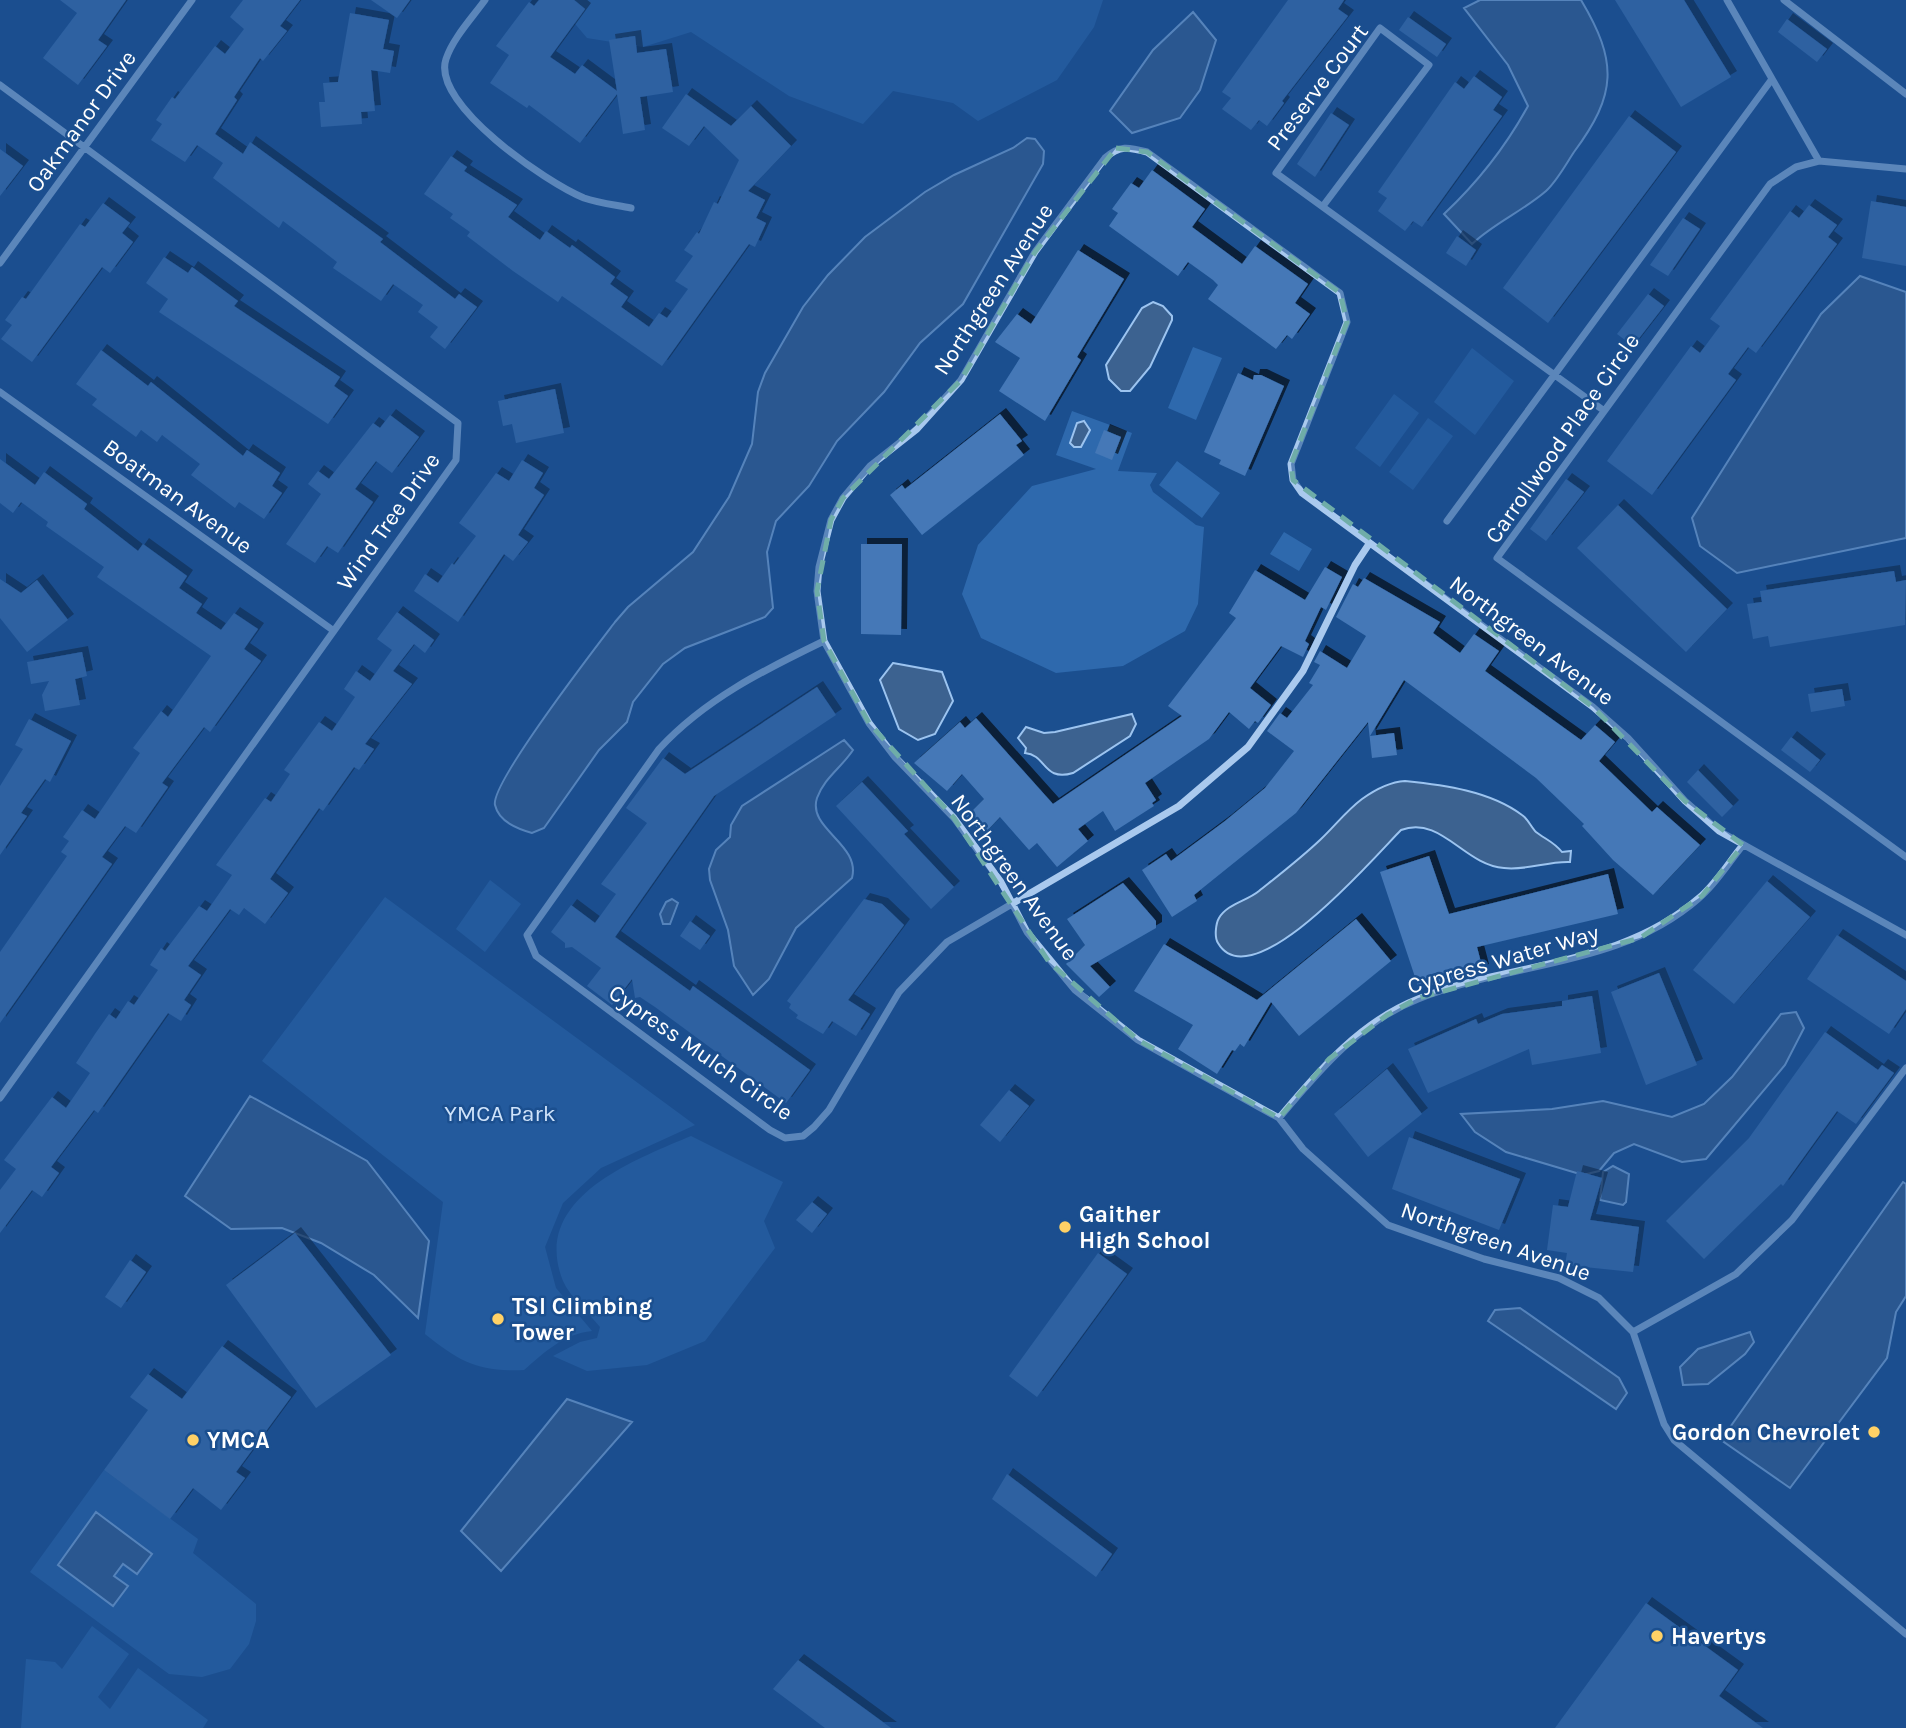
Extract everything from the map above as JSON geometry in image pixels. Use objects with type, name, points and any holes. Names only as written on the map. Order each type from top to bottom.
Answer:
[{"type":"street","name":"Oakmanor Drive","points":[[0,263],[192,0]]},
{"type":"street","points":[[485,0],[445,60],[447,86],[464,112],[516,156],[583,197],[631,208]]},
{"type":"street","points":[[1727,0],[1819,161]]},
{"type":"street","points":[[1784,0],[1906,94]]},
{"type":"street","name":"Preserve Court","points":[[1323,206],[1429,65],[1380,28],[1276,173],[1603,410]]},
{"type":"street","points":[[1447,521],[1772,79]]},
{"type":"street","name":"Wind Tree Drive","points":[[0,85],[458,423],[456,460],[0,1098]]},
{"type":"street","name":"Northgreen Avenue","points":[[1906,935],[1719,831],[1685,801],[1628,738],[1593,707],[1302,493],[1293,480],[1291,464],[1346,322],[1340,293],[1147,152],[1127,146],[1116,148],[1105,158],[1035,252],[961,380],[917,429],[870,466],[843,498],[831,520],[819,568],[817,591],[824,641],[869,723],[895,757],[954,818],[1012,901],[1027,932],[1049,962],[1104,1015],[1138,1040],[1279,1118],[1313,1158],[1388,1225],[1484,1259],[1581,1287],[1618,1314],[1633,1332],[1664,1424],[1674,1440],[1906,1634]]},
{"type":"street","name":"Carrollwood Place Circle","points":[[1906,169],[1819,161],[1796,167],[1770,184],[1497,558],[1906,857]]},
{"type":"street","name":"Boatman Avenue","points":[[0,392],[334,631]]},
{"type":"street","name":"Cypress Mulch Circle","points":[[824,641],[743,681],[668,740],[530,926],[527,934],[536,956],[770,1130],[785,1138],[803,1136],[829,1110],[899,992],[920,967],[947,942],[1012,901],[1179,806],[1248,747],[1303,671],[1355,565],[1369,544]]},
{"type":"street","name":"Cypress Water Way","points":[[1279,1118],[1329,1059],[1387,1015],[1418,999],[1606,951],[1640,938],[1677,916],[1702,896],[1743,845]]},
{"type":"street","points":[[1633,1332],[1737,1274],[1792,1220],[1906,1068]]},
{"type":"highlighted area","points":[[1116,148],[1147,152],[1340,293],[1347,322],[1291,464],[1293,480],[1593,707],[1685,801],[1743,845],[1702,896],[1640,938],[1418,998],[1387,1015],[1329,1059],[1279,1118],[1138,1040],[1049,962],[954,818],[869,723],[824,641],[817,591],[831,520],[843,498],[961,380],[1035,252]]},
{"type":"green space","points":[[555,0],[1103,0],[1094,27],[1057,80],[978,121],[953,103],[893,91],[863,124],[789,96],[691,32],[643,47],[587,38]]},
{"type":"green space","points":[[1193,347],[1222,358],[1196,420],[1168,408]]},
{"type":"green space","points":[[1472,348],[1514,381],[1475,435],[1434,402]]},
{"type":"green space","points":[[1394,394],[1419,413],[1380,467],[1355,448]]},
{"type":"green space","points":[[1072,411],[1132,433],[1118,471],[1157,473],[1150,485],[1153,492],[1196,525],[1204,527],[1198,604],[1185,631],[1123,666],[1056,673],[981,638],[962,594],[978,545],[1032,486],[1096,469],[1056,455]]},
{"type":"green space","points":[[1428,418],[1453,436],[1413,490],[1389,472]]},
{"type":"green space","points":[[1177,461],[1220,493],[1202,518],[1159,485]]},
{"type":"green space","points":[[1284,532],[1312,549],[1299,571],[1270,554]]},
{"type":"green space","points":[[490,880],[521,904],[485,952],[456,929]]},
{"type":"green space","name":"YMCA Park","points":[[385,897],[695,1125],[601,1168],[563,1203],[545,1247],[556,1288],[592,1331],[563,1340],[524,1370],[494,1369],[470,1363],[449,1352],[425,1334],[443,1202],[262,1061]]},
{"type":"green space","points":[[691,1136],[783,1182],[764,1221],[775,1248],[705,1341],[647,1365],[587,1371],[553,1356],[580,1342],[597,1338],[600,1327],[563,1281],[557,1252],[561,1227],[573,1206],[592,1187],[616,1171]]},
{"type":"green space","points":[[104,1470],[198,1539],[193,1553],[256,1604],[256,1621],[249,1644],[230,1669],[202,1677],[169,1674],[30,1572]]},
{"type":"green space","points":[[92,1626],[129,1654],[98,1697],[110,1709],[138,1668],[208,1720],[203,1728],[21,1728],[26,1659],[55,1662],[62,1669]]},
{"type":"shaded area","points":[[1480,0],[1581,0],[1602,42],[1608,78],[1598,113],[1554,182],[1537,198],[1472,244],[1444,214],[1490,164],[1528,106],[1508,65],[1464,8]]},
{"type":"shaded area","points":[[1193,12],[1216,40],[1200,90],[1180,118],[1132,133],[1110,111],[1153,50]]},
{"type":"shaded area","points":[[1027,138],[1035,139],[1044,151],[1043,164],[963,304],[920,343],[884,392],[837,441],[809,486],[776,521],[767,552],[773,608],[765,617],[685,648],[663,664],[633,702],[627,722],[599,750],[544,828],[532,833],[505,820],[495,805],[498,792],[546,715],[628,607],[693,552],[729,497],[752,444],[758,392],[765,373],[803,307],[828,275],[865,237],[925,192],[954,175],[1013,148]]},
{"type":"shaded area","points":[[1860,276],[1906,292],[1906,538],[1737,573],[1700,546],[1692,518],[1821,314]]},
{"type":"shaded area","points":[[1153,302],[1163,306],[1172,316],[1172,320],[1150,367],[1130,391],[1121,391],[1109,379],[1106,365],[1142,308]]},
{"type":"shaded area","points":[[1084,421],[1090,430],[1081,447],[1074,447],[1070,443],[1077,423]]},
{"type":"shaded area","points":[[893,663],[942,672],[953,701],[935,734],[918,740],[899,729],[880,680]]},
{"type":"shaded area","points":[[1132,714],[1136,724],[1130,736],[1073,773],[1063,775],[1050,771],[1038,758],[1025,753],[1026,748],[1018,738],[1026,727],[1044,733],[1055,732]]},
{"type":"shaded area","points":[[844,740],[853,750],[824,784],[817,798],[816,809],[826,828],[849,856],[853,866],[852,878],[796,928],[769,979],[753,995],[734,966],[728,930],[710,880],[709,869],[716,850],[730,837],[731,825],[742,806]]},
{"type":"shaded area","points":[[1405,781],[1466,790],[1496,800],[1524,817],[1536,832],[1562,852],[1571,851],[1570,862],[1504,868],[1477,859],[1428,829],[1415,827],[1401,830],[1342,892],[1285,939],[1258,953],[1235,956],[1218,943],[1217,923],[1227,909],[1254,894],[1290,866],[1362,799],[1383,787]]},
{"type":"shaded area","points":[[672,899],[678,903],[670,924],[663,924],[660,914],[666,902]]},
{"type":"shaded area","points":[[1796,1012],[1804,1028],[1785,1065],[1706,1159],[1682,1162],[1634,1144],[1614,1153],[1599,1171],[1583,1175],[1506,1152],[1475,1132],[1461,1114],[1552,1109],[1603,1101],[1672,1117],[1704,1104],[1732,1077],[1781,1014]]},
{"type":"shaded area","points":[[250,1096],[367,1161],[429,1241],[418,1318],[374,1275],[321,1243],[282,1228],[231,1229],[185,1196]]},
{"type":"shaded area","points":[[1613,1166],[1629,1174],[1626,1202],[1623,1205],[1600,1200],[1603,1172]]},
{"type":"shaded area","points":[[1903,1182],[1906,1184],[1906,1296],[1896,1312],[1887,1358],[1790,1488],[1721,1440]]},
{"type":"shaded area","points":[[1520,1308],[1619,1378],[1627,1393],[1616,1409],[1488,1321],[1495,1310]]},
{"type":"shaded area","points":[[1750,1332],[1754,1342],[1745,1354],[1708,1384],[1683,1385],[1680,1367],[1698,1349]]},
{"type":"shaded area","points":[[567,1399],[632,1422],[501,1571],[461,1531]]},
{"type":"shaded area","points":[[96,1512],[152,1554],[137,1574],[123,1564],[114,1576],[128,1586],[113,1606],[58,1565]]},
{"type":"building","points":[[60,0],[126,0],[98,40],[107,46],[78,85],[43,58],[77,13]]},
{"type":"building","points":[[243,0],[300,0],[280,26],[287,31],[263,61],[260,58],[234,97],[237,100],[215,134],[243,154],[250,142],[383,239],[380,242],[455,299],[459,294],[477,307],[445,349],[430,337],[438,327],[418,312],[423,305],[393,284],[381,301],[333,268],[337,262],[283,221],[279,228],[213,178],[223,163],[197,145],[185,162],[151,140],[162,124],[156,120],[172,97],[175,99],[215,46],[225,54],[244,29],[230,17]]},
{"type":"building","points":[[371,0],[410,0],[397,18]]},
{"type":"building","points":[[539,0],[574,0],[585,9],[550,57],[575,74],[582,65],[617,91],[609,40],[635,36],[637,53],[666,49],[673,92],[640,97],[645,130],[623,134],[617,94],[580,143],[529,105],[527,108],[490,83],[509,55],[496,46],[529,2],[534,6]]},
{"type":"building","points":[[1288,0],[1344,0],[1338,9],[1348,16],[1282,101],[1284,103],[1267,126],[1259,120],[1251,130],[1222,109],[1231,98],[1222,92]]},
{"type":"building","points":[[1615,0],[1684,0],[1731,77],[1681,107]]},
{"type":"building","points":[[350,13],[389,20],[383,49],[394,51],[390,73],[371,70],[375,111],[361,112],[362,124],[321,127],[319,102],[325,102],[323,83],[338,82]]},
{"type":"building","points":[[1408,17],[1446,44],[1437,57],[1399,30]]},
{"type":"building","points":[[1787,19],[1827,49],[1817,62],[1778,32]]},
{"type":"building","points":[[1474,76],[1502,97],[1493,110],[1502,116],[1422,227],[1413,221],[1405,231],[1378,211],[1387,198],[1378,192],[1455,82],[1464,89]]},
{"type":"building","points":[[686,94],[731,126],[751,106],[791,146],[748,191],[765,200],[756,218],[766,223],[755,247],[749,244],[662,366],[562,296],[558,302],[513,271],[467,236],[470,232],[450,218],[453,214],[424,194],[451,156],[467,167],[464,171],[517,205],[508,217],[540,240],[546,231],[570,248],[572,245],[615,277],[610,284],[628,297],[621,307],[649,327],[659,313],[667,318],[688,289],[675,281],[693,256],[684,250],[697,232],[699,234],[714,202],[718,204],[739,160],[704,126],[689,146],[662,128]]},
{"type":"building","points":[[1331,113],[1349,125],[1315,177],[1297,164]]},
{"type":"building","points":[[1629,116],[1676,152],[1548,323],[1503,288]]},
{"type":"building","points":[[0,149],[23,166],[0,196]]},
{"type":"building","points":[[1152,170],[1205,209],[1192,227],[1242,264],[1255,246],[1308,284],[1295,303],[1310,314],[1292,339],[1287,335],[1276,349],[1208,299],[1218,285],[1213,280],[1188,262],[1178,276],[1109,226],[1118,213],[1112,209],[1131,183],[1139,188]]},
{"type":"building","points":[[1871,201],[1906,207],[1906,266],[1862,258]]},
{"type":"building","points":[[103,203],[130,223],[122,233],[133,242],[110,273],[102,267],[32,362],[1,339],[12,325],[5,320],[22,297],[26,299],[80,224],[85,227]]},
{"type":"building","points":[[1809,205],[1837,225],[1828,237],[1837,244],[1756,353],[1748,347],[1728,374],[1736,380],[1652,495],[1607,461],[1691,346],[1700,353],[1720,326],[1710,319],[1790,211],[1799,218]]},
{"type":"building","points":[[1683,218],[1700,229],[1668,276],[1650,265]]},
{"type":"building","points":[[1457,236],[1476,250],[1466,266],[1446,253]]},
{"type":"building","points":[[1078,250],[1124,279],[1077,357],[1081,360],[1045,421],[999,391],[1020,358],[995,342],[1017,314],[1031,324]]},
{"type":"building","points":[[164,257],[188,273],[192,267],[238,301],[234,306],[340,377],[334,386],[348,396],[328,424],[159,312],[168,299],[146,283]]},
{"type":"building","points":[[1648,294],[1664,306],[1633,346],[1617,334]]},
{"type":"building","points":[[101,350],[148,386],[151,382],[243,456],[247,450],[280,473],[272,486],[282,493],[264,519],[239,502],[235,508],[191,475],[200,464],[162,435],[157,442],[141,430],[136,437],[92,405],[97,399],[76,384]]},
{"type":"building","points":[[1238,373],[1253,380],[1254,375],[1261,375],[1284,386],[1245,476],[1219,464],[1221,460],[1204,452]]},
{"type":"building","points":[[555,389],[564,433],[516,443],[512,424],[503,426],[498,401]]},
{"type":"building","points":[[1000,414],[1022,441],[1016,445],[1024,455],[922,535],[890,495],[902,485],[905,489]]},
{"type":"building","points":[[390,415],[419,437],[392,473],[376,461],[355,489],[373,502],[338,553],[327,546],[315,563],[286,544],[321,494],[308,484],[318,471],[329,479],[373,423],[380,428]]},
{"type":"building","points":[[1104,430],[1121,437],[1112,460],[1095,453]]},
{"type":"building","points":[[0,459],[35,485],[44,472],[87,504],[84,509],[138,551],[143,544],[187,576],[179,588],[202,604],[196,613],[221,630],[234,613],[258,629],[244,649],[261,661],[210,732],[204,727],[162,783],[168,787],[136,833],[125,826],[102,857],[112,864],[0,1023],[0,952],[67,856],[61,852],[69,841],[63,837],[82,810],[95,819],[140,753],[133,748],[161,711],[168,717],[211,656],[97,577],[104,567],[46,526],[48,522],[21,502],[13,513],[0,503]]},
{"type":"building","points":[[522,460],[543,473],[534,488],[544,495],[518,535],[528,542],[513,561],[504,554],[458,622],[414,591],[425,574],[438,583],[452,563],[454,565],[476,536],[459,523],[496,473],[509,481]]},
{"type":"building","points":[[1566,479],[1584,492],[1546,541],[1530,529]]},
{"type":"building","points":[[1618,505],[1727,609],[1686,652],[1577,548]]},
{"type":"building","points":[[861,544],[902,544],[901,635],[861,634]]},
{"type":"building","points":[[1325,567],[1342,577],[1326,610],[1321,607],[1305,641],[1309,644],[1303,657],[1281,646],[1250,688],[1271,705],[1258,723],[1255,721],[1249,729],[1229,712],[1209,739],[1145,783],[1156,800],[1152,803],[1154,806],[1115,831],[1103,811],[1078,829],[1088,841],[1057,867],[1037,843],[1029,850],[1000,817],[984,834],[966,817],[984,799],[962,774],[947,791],[914,763],[960,722],[965,728],[976,718],[1053,804],[1182,716],[1168,706],[1236,618],[1229,613],[1255,570],[1305,600]]},
{"type":"building","points":[[1894,571],[1896,582],[1906,580],[1905,625],[1770,647],[1768,636],[1753,639],[1747,604],[1762,602],[1760,591]]},
{"type":"building","points":[[1364,578],[1440,622],[1433,633],[1460,653],[1474,634],[1499,651],[1485,671],[1581,740],[1595,725],[1615,742],[1599,761],[1652,812],[1657,807],[1700,845],[1653,895],[1613,860],[1582,826],[1584,824],[1536,778],[1404,680],[1370,736],[1394,733],[1397,755],[1372,758],[1368,722],[1296,813],[1194,895],[1197,901],[1172,917],[1142,870],[1166,854],[1171,861],[1225,821],[1265,788],[1294,751],[1267,731],[1280,713],[1287,718],[1313,685],[1309,683],[1320,665],[1314,662],[1320,651],[1347,668],[1366,636],[1336,617],[1353,584],[1358,587]]},
{"type":"building","points":[[0,579],[21,593],[37,580],[68,620],[27,652],[0,618]]},
{"type":"building","points":[[397,612],[434,640],[425,653],[414,644],[393,671],[412,684],[365,744],[374,749],[359,770],[354,767],[323,811],[319,808],[270,879],[288,893],[265,924],[244,908],[239,915],[230,909],[188,966],[201,975],[184,1000],[191,1005],[181,1021],[168,1013],[98,1113],[94,1110],[51,1167],[59,1173],[42,1197],[32,1190],[0,1233],[0,1190],[16,1169],[4,1160],[52,1097],[66,1108],[90,1073],[76,1063],[95,1034],[109,1014],[116,1019],[128,1001],[134,1005],[158,970],[150,965],[161,948],[165,951],[199,906],[207,911],[232,875],[216,865],[265,798],[271,802],[290,774],[284,770],[319,722],[332,731],[355,697],[344,689],[356,671],[370,681],[392,650],[377,639]]},
{"type":"building","points":[[82,652],[87,676],[75,679],[80,705],[45,711],[42,695],[49,681],[31,684],[27,662]]},
{"type":"building","points":[[817,687],[836,715],[714,796],[615,937],[690,991],[693,986],[810,1070],[786,1103],[655,1007],[640,997],[635,998],[632,979],[612,1005],[587,986],[601,968],[572,947],[565,948],[565,943],[551,932],[571,905],[595,923],[616,894],[601,884],[647,823],[626,808],[663,758],[685,774]]},
{"type":"building","points":[[1842,689],[1845,706],[1811,712],[1808,694]]},
{"type":"building","points":[[29,719],[71,741],[50,782],[45,779],[21,813],[27,816],[0,855],[0,786],[23,749],[15,745]]},
{"type":"building","points":[[1791,737],[1820,760],[1810,772],[1781,750]]},
{"type":"building","points":[[1698,770],[1733,806],[1722,817],[1687,782]]},
{"type":"building","points":[[862,782],[908,831],[904,834],[954,887],[931,909],[836,806]]},
{"type":"building","points":[[1429,856],[1449,914],[1608,874],[1618,914],[1477,947],[1483,970],[1419,989],[1380,872]]},
{"type":"building","points":[[1767,881],[1810,917],[1734,1004],[1693,970]]},
{"type":"building","points":[[1123,883],[1156,921],[1156,928],[1090,966],[1110,987],[1099,997],[1066,964],[1085,945],[1067,919]]},
{"type":"building","points":[[864,899],[882,904],[904,925],[848,1000],[870,1014],[856,1036],[832,1021],[823,1034],[796,1018],[798,1015],[789,1008],[791,1004],[787,1001]]},
{"type":"building","points":[[1356,919],[1391,961],[1299,1036],[1271,1002],[1244,1047],[1240,1044],[1235,1051],[1232,1050],[1217,1074],[1178,1049],[1193,1025],[1134,991],[1164,944],[1257,1000]]},
{"type":"building","points":[[690,921],[710,936],[700,950],[680,936]]},
{"type":"building","points":[[1837,935],[1906,981],[1906,1009],[1889,1034],[1807,979]]},
{"type":"building","points":[[1659,973],[1697,1065],[1646,1085],[1611,992]]},
{"type":"building","points":[[1592,996],[1601,1053],[1532,1065],[1529,1049],[1428,1093],[1408,1049],[1476,1019],[1478,1024],[1502,1014],[1562,1006],[1562,1001]]},
{"type":"building","points":[[1825,1032],[1878,1070],[1882,1065],[1894,1073],[1856,1124],[1837,1111],[1783,1186],[1781,1184],[1704,1259],[1666,1221],[1749,1138]]},
{"type":"building","points":[[1387,1069],[1422,1114],[1368,1157],[1334,1114]]},
{"type":"building","points":[[1009,1090],[1029,1106],[1000,1142],[980,1125]]},
{"type":"building","points":[[1409,1137],[1520,1179],[1499,1230],[1392,1189]]},
{"type":"building","points":[[1577,1171],[1602,1178],[1590,1220],[1639,1227],[1633,1272],[1565,1265],[1567,1253],[1547,1250],[1553,1205],[1568,1207]]},
{"type":"building","points":[[812,1202],[827,1214],[812,1233],[796,1220]]},
{"type":"building","name":"YMCA","points":[[295,1233],[391,1355],[316,1408],[226,1285]]},
{"type":"building","points":[[1098,1253],[1127,1274],[1037,1397],[1009,1376]]},
{"type":"building","points":[[130,1260],[146,1272],[121,1308],[105,1297]]},
{"type":"building","name":"YMCA","points":[[222,1346],[291,1397],[236,1472],[245,1478],[221,1510],[193,1488],[170,1519],[104,1470],[148,1410],[130,1397],[148,1374],[182,1399]]},
{"type":"building","points":[[1007,1474],[1112,1554],[1096,1577],[992,1499]]},
{"type":"building","name":"Havertys","points":[[1646,1603],[1738,1670],[1719,1696],[1763,1728],[1555,1728]]},
{"type":"building","points":[[798,1660],[891,1728],[825,1728],[773,1689]]},
{"type":"place","name":"Gaither High School","points":[[1065,1227]]},
{"type":"place","name":"TSI Climbing Tower","points":[[498,1319]]},
{"type":"place","name":"Gordon Chevrolet","points":[[1874,1432]]},
{"type":"place","name":"YMCA","points":[[193,1440]]},
{"type":"place","name":"Havertys","points":[[1657,1636]]}]
